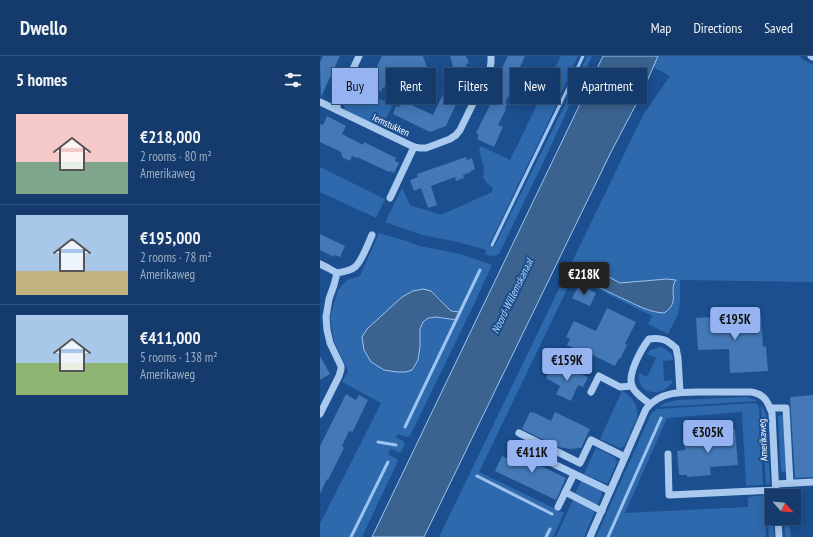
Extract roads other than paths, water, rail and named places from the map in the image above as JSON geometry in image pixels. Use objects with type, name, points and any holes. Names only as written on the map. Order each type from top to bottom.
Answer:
[{"type":"street","points":[[337,110],[339,99],[359,56]]},
{"type":"street","name":"Iemstukken","points":[[320,102],[414,147],[426,148],[450,139],[460,130],[490,69],[491,56]]},
{"type":"street","name":"Iemstukken","points":[[390,198],[414,147]]},
{"type":"street","points":[[320,264],[337,274],[348,271],[355,267],[360,260],[372,235]]},
{"type":"street","points":[[320,414],[341,369],[330,343],[326,317],[329,299],[337,274]]},
{"type":"street","points":[[590,537],[646,409],[650,404],[635,392],[630,380],[642,349],[649,339],[658,338],[670,342],[676,348],[680,392]]},
{"type":"street","points":[[591,392],[599,376],[620,387],[632,386]]},
{"type":"street","name":"Amerikaweg","points":[[650,404],[660,398],[680,392],[759,393],[765,398],[772,413],[776,489]]},
{"type":"street","points":[[770,408],[786,408],[790,483]]},
{"type":"street","points":[[519,433],[580,463],[591,440],[625,457]]},
{"type":"street","points":[[668,454],[669,495],[765,491]]},
{"type":"street","points":[[535,455],[610,491]]},
{"type":"street","points":[[558,507],[574,474]]},
{"type":"street","points":[[778,489],[790,483],[813,482]]},
{"type":"street","points":[[565,492],[602,511]]},
{"type":"street","points":[[778,525],[779,537]]},
{"type":"water","points":[[603,56],[658,56],[647,81],[647,68],[597,68]]},
{"type":"water","name":"Noord-Willemskanaal","points":[[580,104],[636,104],[611,152],[424,537],[372,537]]},
{"type":"water","points":[[581,262],[620,283],[667,279],[676,280],[673,288],[672,305],[664,313],[650,310],[601,288],[575,274]]},
{"type":"water","points":[[423,289],[431,291],[451,311],[460,312],[457,320],[436,317],[428,318],[423,322],[420,329],[418,360],[412,370],[397,372],[384,370],[371,362],[364,350],[362,337],[367,329],[402,297],[413,291]]},
{"type":"waterway","points":[[492,245],[583,56]]},
{"type":"waterway","points":[[405,427],[480,270]]},
{"type":"waterway","points":[[608,537],[661,418]]},
{"type":"waterway","points":[[378,442],[396,445]]},
{"type":"waterway","points":[[351,537],[388,462]]},
{"type":"waterway","points":[[477,476],[552,514]]},
{"type":"waterway","points":[[546,537],[550,529]]}]
